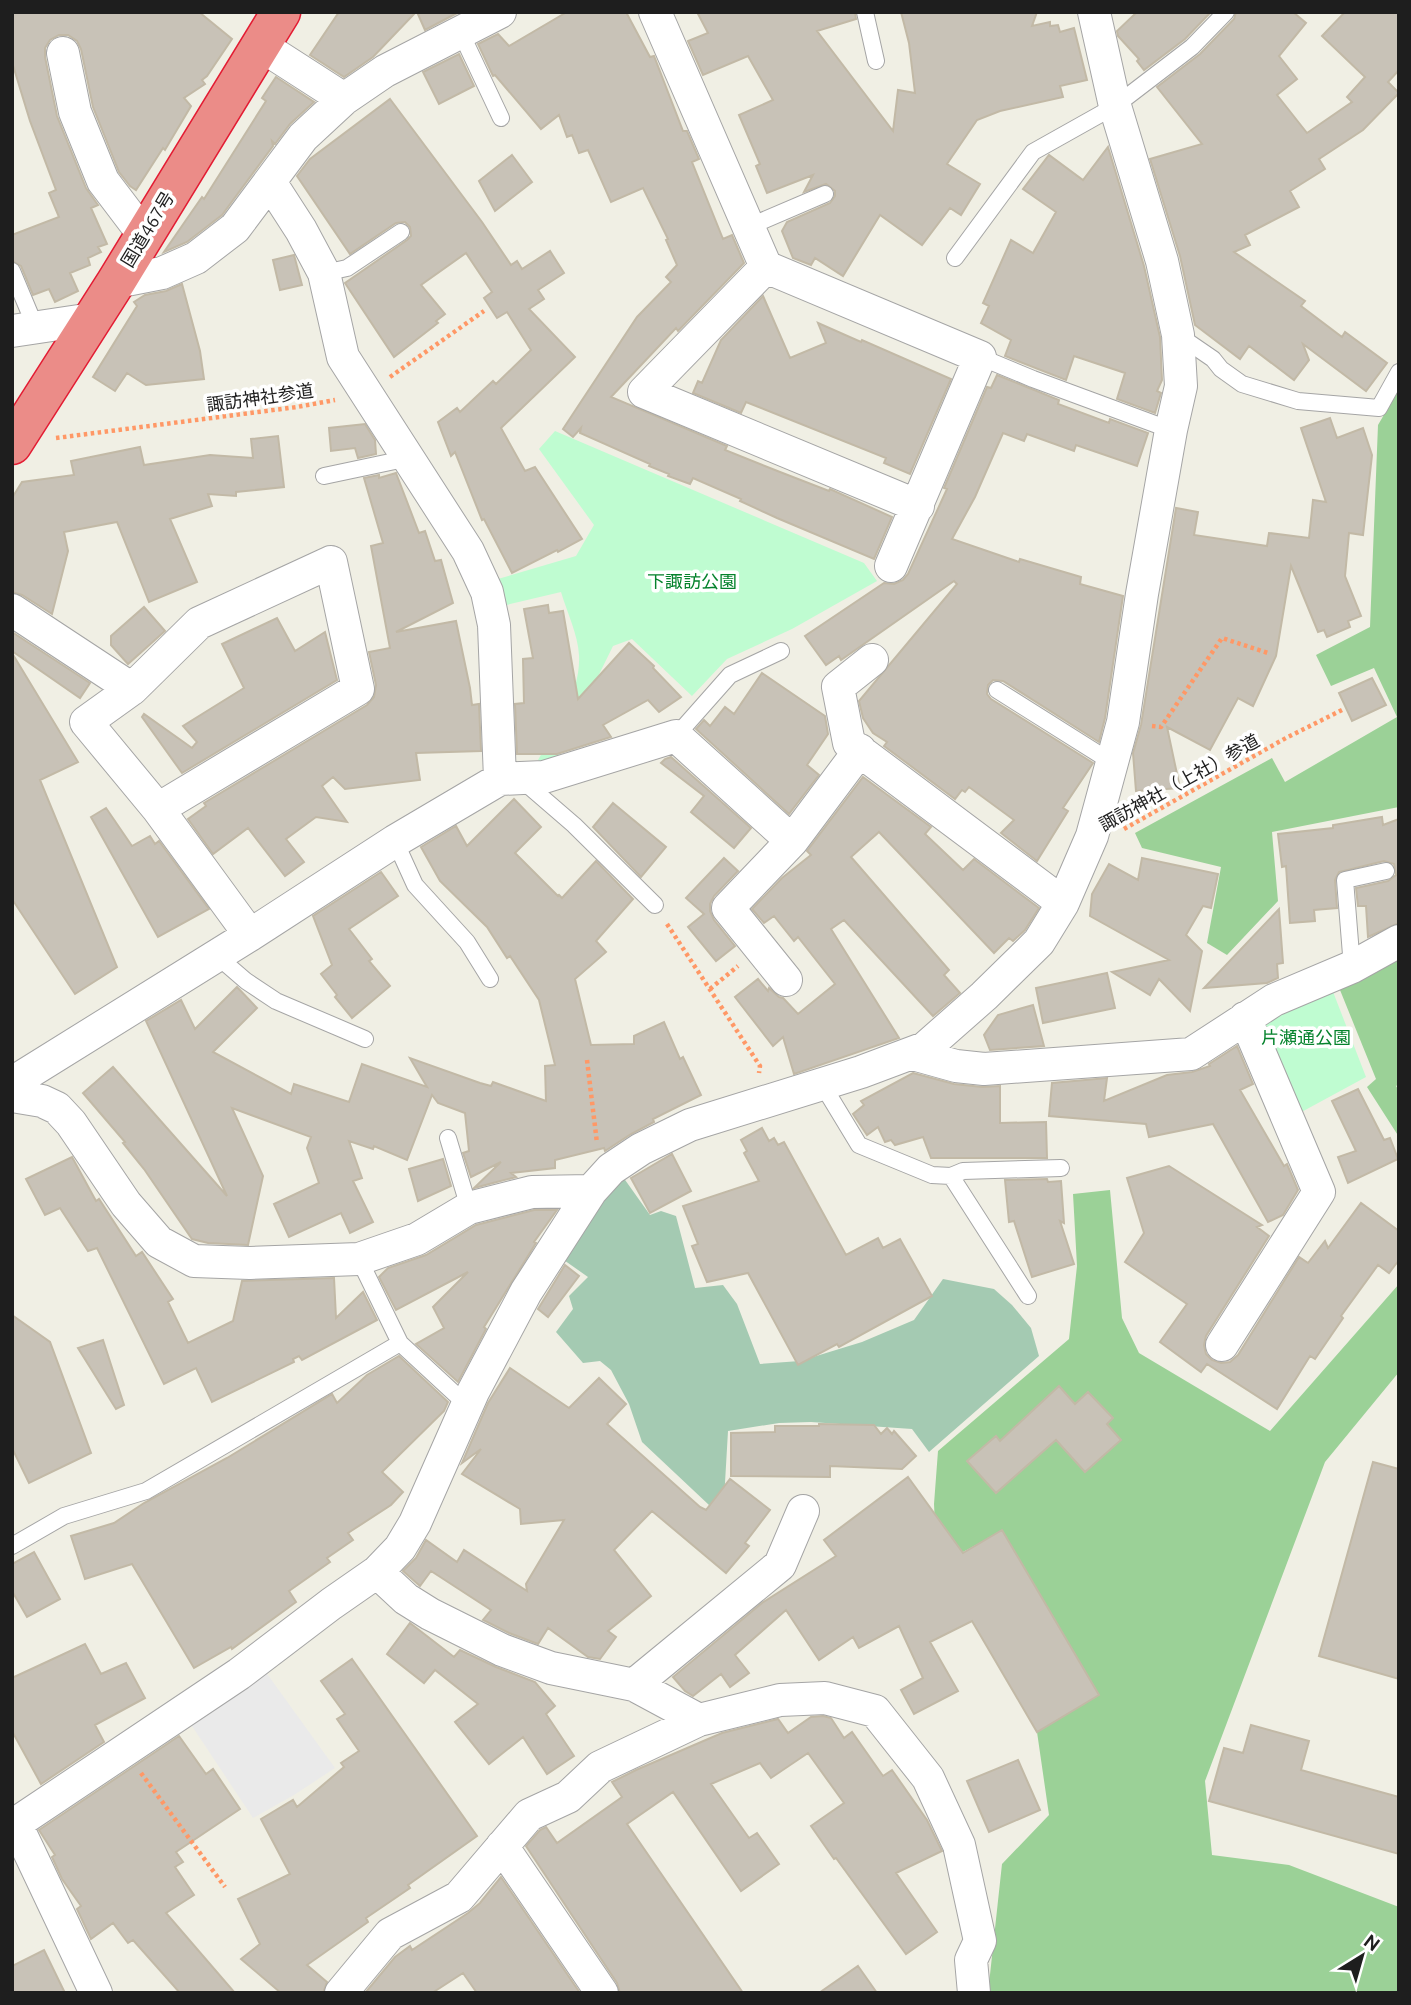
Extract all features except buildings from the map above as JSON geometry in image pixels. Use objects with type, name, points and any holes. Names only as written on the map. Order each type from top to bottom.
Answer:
[{"type":"highway","name":"国道467号","points":[[13,444],[116,282],[281,12]]},
{"type":"street","points":[[116,282],[162,273],[196,258],[235,228],[303,137],[344,99],[385,71],[500,12]]},
{"type":"street","points":[[656,12],[766,267],[981,357],[891,566]]},
{"type":"street","points":[[96,1993],[14,1825],[239,1674],[377,1572],[400,1548],[415,1523],[467,1405],[526,1292],[591,1191],[611,1169],[641,1149],[690,1125],[913,1055],[925,1048],[965,1014],[1039,942],[1063,903],[1087,850],[1123,722],[1142,594],[1181,386],[1178,335],[1162,261],[1115,106],[1094,12]]},
{"type":"street","points":[[260,45],[344,99]]},
{"type":"street","points":[[63,53],[75,112],[103,181],[144,235]]},
{"type":"street","points":[[270,182],[301,230],[324,273],[343,357],[468,551],[487,593],[494,625],[510,779]]},
{"type":"street","points":[[766,267],[644,391],[918,506]]},
{"type":"street","points":[[24,329],[92,319]]},
{"type":"street","points":[[158,809],[358,689],[331,562],[199,623],[132,689],[86,722],[158,809],[250,935]]},
{"type":"street","points":[[12,610],[132,689]]},
{"type":"street","points":[[872,660],[838,687],[849,743],[1063,903]]},
{"type":"street","points":[[12,1083],[396,841],[510,779],[544,778],[676,736],[792,841]]},
{"type":"street","points":[[786,980],[728,908],[792,841],[860,750]]},
{"type":"street","points":[[913,1055],[956,1066],[984,1069],[1191,1055],[1274,1000],[1352,967],[1399,942]]},
{"type":"street","points":[[1222,1345],[1319,1192],[1245,1018]]},
{"type":"street","points":[[12,1096],[42,1101],[57,1108],[71,1122],[126,1204],[159,1242],[194,1261],[250,1263],[359,1259],[417,1240],[469,1208],[532,1192],[591,1191]]},
{"type":"street","points":[[634,1685],[780,1565],[803,1511]]},
{"type":"street","points":[[377,1572],[407,1599],[430,1614],[502,1650],[551,1668],[634,1685],[699,1720]]},
{"type":"street","points":[[341,1993],[390,1934],[459,1897],[529,1815],[568,1797],[600,1766],[699,1720],[780,1700],[825,1698],[875,1712],[928,1778],[959,1845],[980,1941],[971,1960],[974,1993]]},
{"type":"street","points":[[502,1846],[601,1993]]},
{"type":"lane","points":[[865,12],[876,61]]},
{"type":"lane","points":[[955,258],[1033,152],[1115,106],[1192,47],[1226,12]]},
{"type":"lane","points":[[460,31],[501,118]]},
{"type":"lane","points":[[748,227],[825,194]]},
{"type":"lane","points":[[324,273],[347,268],[401,232]]},
{"type":"lane","points":[[12,271],[24,329]]},
{"type":"lane","points":[[1178,335],[1213,359],[1242,384],[1298,401],[1379,408],[1399,372]]},
{"type":"lane","points":[[981,357],[1171,430]]},
{"type":"lane","points":[[324,476],[408,458]]},
{"type":"lane","points":[[676,736],[730,675],[781,651]]},
{"type":"lane","points":[[997,690],[1113,763]]},
{"type":"lane","points":[[510,779],[574,825],[655,905]]},
{"type":"lane","points":[[396,841],[415,885],[467,943],[490,979]]},
{"type":"lane","points":[[1352,967],[1345,880],[1386,871]]},
{"type":"lane","points":[[217,956],[246,981],[276,1001],[365,1040]]},
{"type":"lane","points":[[822,1084],[859,1145],[932,1175],[951,1176],[964,1171],[1061,1168]]},
{"type":"lane","points":[[448,1138],[469,1208]]},
{"type":"lane","points":[[951,1176],[1028,1296]]},
{"type":"lane","points":[[359,1259],[400,1343],[467,1405]]},
{"type":"lane","points":[[12,1546],[64,1516],[146,1491],[400,1343]]},
{"type":"path","name":"諏訪神社参道","points":[[13,444],[297,407],[366,394],[484,312]]},
{"type":"path","points":[[1161,727],[1222,638],[1268,653]]},
{"type":"path","name":"諏訪神社（上社）参道","points":[[1087,850],[1286,738],[1342,710]]},
{"type":"path","points":[[655,905],[760,1066],[757,1077]]},
{"type":"path","points":[[587,1060],[597,1147]]},
{"type":"path","points":[[124,1750],[225,1887]]},
{"type":"green space","points":[[1399,389],[1399,807],[1272,832],[1278,901],[1227,955],[1207,943],[1221,867],[1142,848],[1135,833],[1272,758],[1285,782],[1397,717],[1374,668],[1331,686],[1316,655],[1370,627],[1378,425]]},
{"type":"green space","name":"下諏訪公園","points":[[555,431],[864,563],[877,581],[792,629],[727,659],[692,696],[632,639],[613,646],[553,768],[538,760],[566,710],[576,683],[579,655],[572,624],[561,592],[498,607],[491,581],[576,556],[594,525],[539,449]]},
{"type":"green space","points":[[1399,957],[1399,1084],[1396,1086],[1399,1091],[1399,1137],[1367,1087],[1376,1079],[1340,990]]},
{"type":"green space","name":"片瀬通公園","points":[[1330,984],[1366,1077],[1296,1115],[1255,1022]]},
{"type":"green space","points":[[623,1177],[650,1215],[661,1211],[676,1216],[695,1288],[723,1285],[737,1304],[760,1364],[800,1361],[862,1342],[914,1320],[943,1279],[994,1289],[1031,1328],[1039,1356],[929,1452],[912,1429],[811,1422],[779,1423],[728,1431],[724,1500],[709,1505],[642,1442],[629,1404],[611,1370],[600,1361],[583,1363],[556,1332],[573,1309],[569,1296],[588,1277],[561,1258],[609,1188]]},
{"type":"green space","points":[[1110,1190],[1122,1318],[1139,1353],[1270,1431],[1399,1284],[1399,1372],[1325,1462],[1205,1781],[1212,1855],[1289,1865],[1399,1907],[1399,1993],[988,1993],[1002,1864],[1049,1815],[1037,1732],[1098,1695],[1002,1531],[937,1566],[934,1504],[938,1451],[1069,1339],[1077,1266],[1073,1194]]},
{"type":"shaded area","points":[[260,1664],[335,1768],[253,1818],[186,1717]]}]
